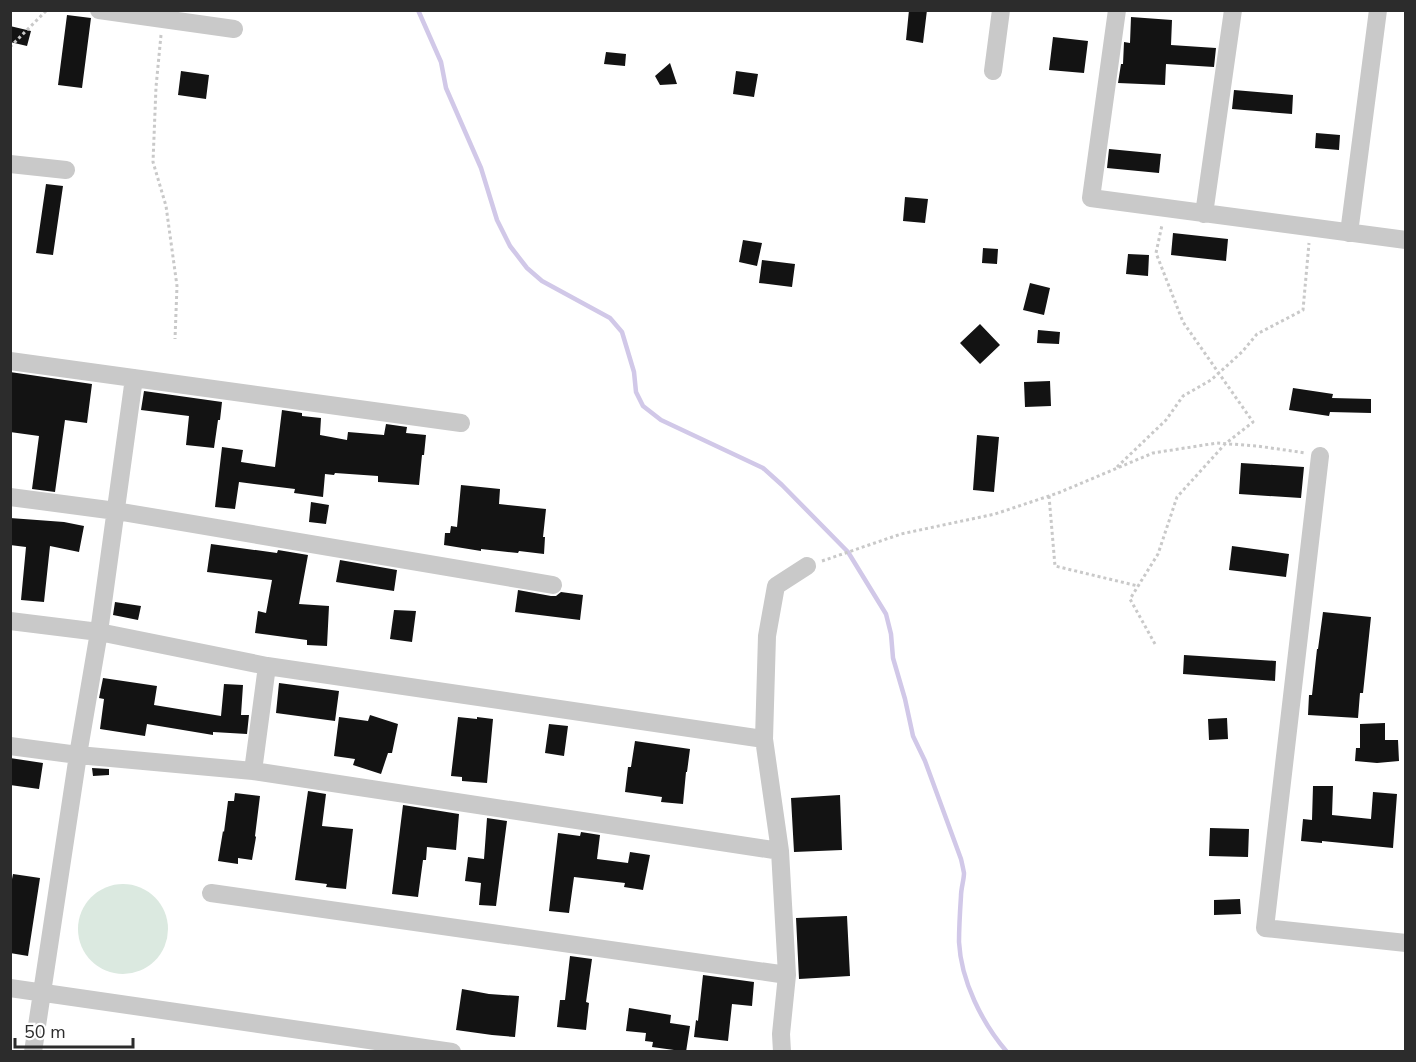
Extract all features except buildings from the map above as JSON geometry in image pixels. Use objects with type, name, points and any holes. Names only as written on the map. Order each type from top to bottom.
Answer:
[{"type":"street","points":[[99,10],[234,30]]},
{"type":"street","points":[[993,70],[1001,10]]},
{"type":"street","points":[[1117,10],[1091,198],[1406,240]]},
{"type":"street","points":[[1204,214],[1233,10]]},
{"type":"street","points":[[1349,233],[1378,10]]},
{"type":"street","points":[[10,164],[66,170]]},
{"type":"street","points":[[10,361],[461,423]]},
{"type":"street","points":[[33,1052],[99,632],[135,378]]},
{"type":"street","points":[[1320,456],[1265,928],[1406,943]]},
{"type":"street","points":[[10,497],[116,511],[553,585]]},
{"type":"street","points":[[782,1052],[781,1034],[787,975],[780,851],[764,739],[767,636],[776,586],[807,566]]},
{"type":"street","points":[[10,621],[99,632],[267,666],[764,739]]},
{"type":"street","points":[[253,771],[267,666]]},
{"type":"street","points":[[10,746],[78,755],[253,771],[780,851]]},
{"type":"street","points":[[211,893],[787,975]]},
{"type":"street","points":[[10,988],[452,1052]]},
{"type":"path","points":[[10,47],[47,10]]},
{"type":"path","points":[[162,20],[153,162],[166,206],[177,286],[175,339]]},
{"type":"path","points":[[1155,644],[1130,599],[1158,554],[1177,497],[1225,444],[1253,422],[1183,322],[1156,253],[1165,208]]},
{"type":"path","points":[[1116,469],[1166,420],[1183,396],[1211,380],[1242,352],[1257,334],[1304,310],[1310,228]]},
{"type":"path","points":[[807,566],[901,534],[995,514],[1049,496],[1154,453],[1217,443],[1257,446],[1320,456]]},
{"type":"path","points":[[1049,496],[1055,566],[1138,586]]},
{"type":"shaded area","points":[[123,884],[140,888],[155,897],[164,912],[168,929],[164,946],[155,961],[140,970],[123,974],[106,970],[91,961],[82,946],[78,929],[82,912],[91,897],[106,888]]},
{"type":"waterway","points":[[418,10],[441,62],[446,88],[481,168],[497,220],[510,246],[527,268],[542,281],[610,318],[622,332],[634,372],[636,392],[643,406],[661,420],[763,468],[848,552],[886,614],[893,658],[913,736],[925,761],[961,859],[964,873],[959,942],[964,972],[981,1015],[1007,1052]]}]
